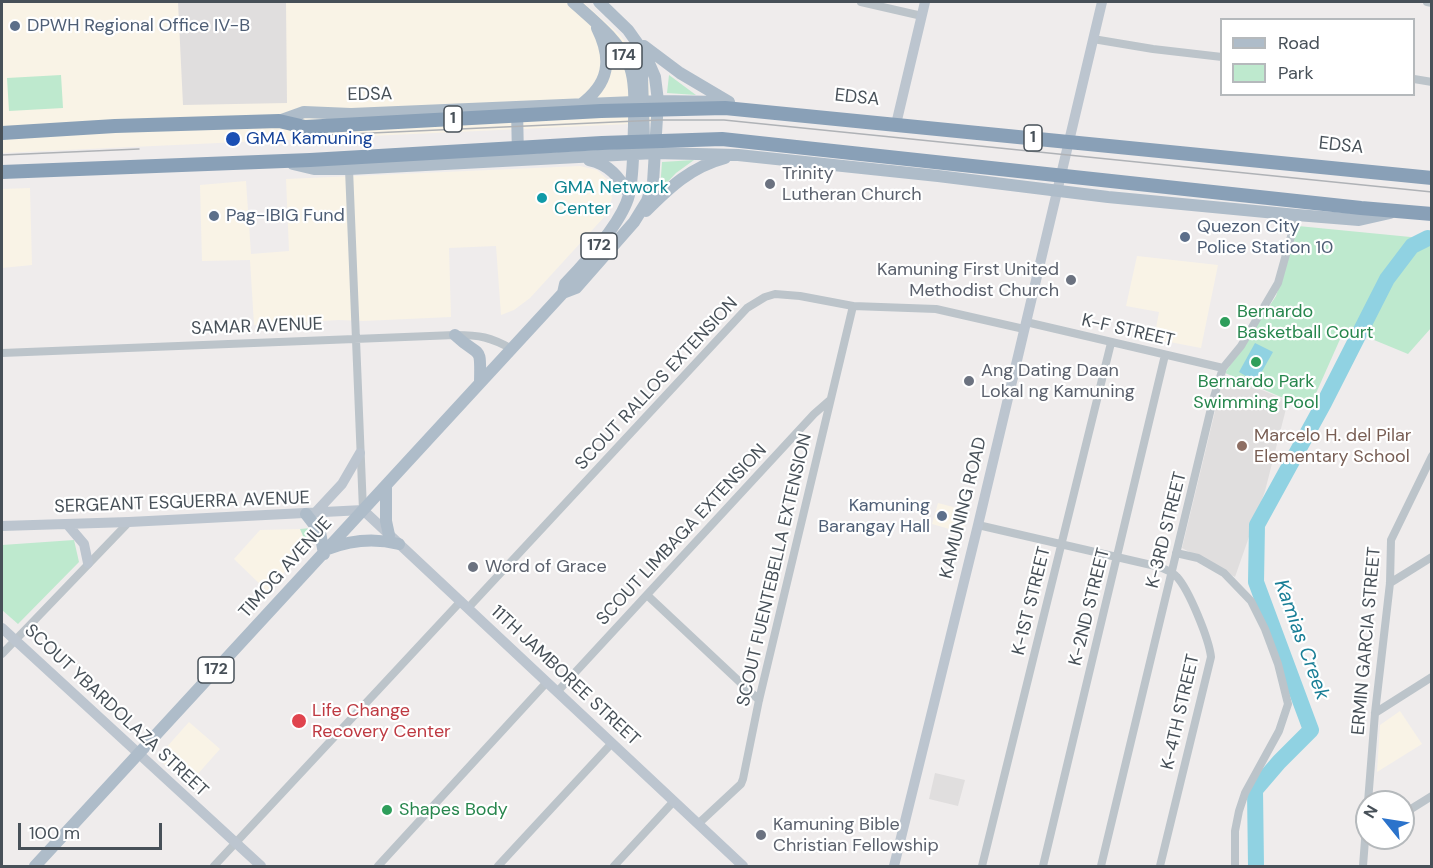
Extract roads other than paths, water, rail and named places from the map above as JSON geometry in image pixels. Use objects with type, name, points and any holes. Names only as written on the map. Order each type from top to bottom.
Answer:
[{"type":"highway","name":"EDSA","points":[[2,133],[115,126],[279,121],[305,127],[601,111],[725,108],[1376,173],[1431,176]]},
{"type":"highway","name":"1","points":[[2,171],[310,160],[613,142],[722,139],[1431,214]]},
{"type":"main road","name":"174","points":[[573,2],[617,45],[626,60],[638,66],[642,76],[638,102]]},
{"type":"main road","name":"174","points":[[599,2],[628,30],[645,54],[655,77],[658,101]]},
{"type":"main road","points":[[580,105],[598,88],[606,70],[605,49],[593,20]]},
{"type":"main road","points":[[634,39],[672,67],[730,103]]},
{"type":"main road","name":"EDSA","points":[[279,121],[304,112],[351,114],[658,101],[730,103],[1431,176]]},
{"type":"main road","name":"TIMOG AVENUE","points":[[35,867],[480,382],[563,293],[576,288],[634,222],[651,193],[653,183],[658,101]]},
{"type":"main road","points":[[638,102],[644,145],[655,153]]},
{"type":"main road","name":"TIMOG AVENUE","points":[[563,293],[565,284],[616,222],[629,194],[638,102]]},
{"type":"main road","points":[[517,108],[518,161]]},
{"type":"main road","points":[[279,160],[314,169],[349,169],[655,153],[738,155],[938,176],[1057,192],[1297,215],[1359,220],[1397,211]]},
{"type":"main road","points":[[634,222],[670,187],[690,172],[710,163],[738,155]]},
{"type":"main road","points":[[579,158],[599,162],[608,168],[618,177],[629,194]]},
{"type":"main road","points":[[455,335],[479,353],[482,363],[480,382]]},
{"type":"main road","points":[[311,514],[321,532],[326,551],[346,543],[394,539],[386,521],[386,485]]},
{"type":"street","points":[[861,2],[922,16]]},
{"type":"street","points":[[897,120],[925,2]]},
{"type":"street","name":"KAMUNING ROAD","points":[[894,867],[1102,2]]},
{"type":"street","points":[[1427,2],[1431,3]]},
{"type":"street","points":[[1093,39],[1220,57]]},
{"type":"street","points":[[1415,79],[1431,81]]},
{"type":"street","points":[[349,169],[363,510]]},
{"type":"street","name":"K-3RD STREET","points":[[1101,867],[1211,408],[1223,368],[1236,354],[1278,283],[1297,215]]},
{"type":"street","name":"SCOUT RALLOS EXTENSION","points":[[214,867],[747,308],[757,301],[774,294],[800,296],[853,306],[936,309],[1025,325]]},
{"type":"street","name":"SCOUT FUENTEBELLA EXTENSION","points":[[698,824],[741,784],[853,306]]},
{"type":"street","name":"K-F STREET","points":[[1025,325],[1223,368]]},
{"type":"street","name":"SAMAR AVENUE","points":[[2,353],[455,335],[479,335],[493,338],[512,349]]},
{"type":"street","name":"K-1ST STREET","points":[[982,867],[1111,343]]},
{"type":"street","name":"K-2ND STREET","points":[[1043,867],[1165,355]]},
{"type":"street","name":"SCOUT LIMBAGA EXTENSION","points":[[557,692],[814,414],[830,400]]},
{"type":"street","points":[[311,514],[342,484],[360,453]]},
{"type":"street","name":"ERMIN GARCIA STREET","points":[[1369,790],[1390,583],[1391,540],[1431,456]]},
{"type":"street","name":"11TH JAMBOREE STREET","points":[[363,510],[674,801],[739,865]]},
{"type":"street","name":"SERGEANT ESGUERRA AVENUE","points":[[2,526],[363,510]]},
{"type":"street","points":[[2,654],[129,522]]},
{"type":"street","points":[[67,524],[84,544],[88,563]]},
{"type":"street","points":[[978,525],[1117,559],[1160,567],[1172,572]]},
{"type":"street","points":[[1176,553],[1198,558],[1224,573],[1251,601],[1278,664],[1288,704],[1279,730],[1245,793],[1239,811],[1235,867]]},
{"type":"street","points":[[1390,583],[1431,557]]},
{"type":"street","name":"K-4TH STREET","points":[[1160,867],[1211,657],[1210,645],[1199,618],[1179,578],[1172,572]]},
{"type":"street","points":[[647,595],[759,700]]},
{"type":"street","name":"SCOUT YBARDOLAZA STREET","points":[[2,628],[261,867]]},
{"type":"street","points":[[1375,713],[1431,677]]},
{"type":"street","points":[[378,867],[547,682]]},
{"type":"street","points":[[498,867],[612,743]]},
{"type":"street","points":[[1415,806],[1431,796]]},
{"type":"street","points":[[614,867],[674,801]]},
{"type":"street","points":[[1363,867],[1365,850]]},
{"type":"water","name":"Bernardo Park Swimming Pool","points":[[1255,343],[1273,352],[1256,382],[1239,372]]},
{"type":"waterway","name":"Kamias Creek","points":[[1256,866],[1255,790],[1311,730],[1256,582],[1257,525],[1324,403],[1387,279],[1412,246],[1428,238]]},
{"type":"tram line","points":[[327,135],[659,120],[724,120],[1432,192]]},
{"type":"tram line","points":[[2,155],[139,149]]},
{"type":"place","name":"DPWH Regional Office IV-B","points":[[15,26]]},
{"type":"place","name":"GMA Kamuning","points":[[233,139]]},
{"type":"place","name":"Trinity Lutheran Church","points":[[770,184]]},
{"type":"place","name":"GMA Network Center","points":[[542,198]]},
{"type":"place","name":"Pag-IBIG Fund","points":[[214,216]]},
{"type":"place","name":"Quezon City Police Station 10","points":[[1185,237]]},
{"type":"place","name":"Kamuning First United Methodist Church","points":[[1071,280]]},
{"type":"place","name":"Bernardo Basketball Court","points":[[1225,322]]},
{"type":"place","name":"Bernardo Park Swimming Pool","points":[[1256,362]]},
{"type":"place","name":"Ang Dating Daan Lokal ng Kamuning","points":[[969,381]]},
{"type":"place","name":"Marcelo H. del Pilar Elementary School","points":[[1242,446]]},
{"type":"place","name":"Kamuning Barangay Hall","points":[[942,516]]},
{"type":"place","name":"Word of Grace","points":[[473,567]]},
{"type":"place","name":"Life Change Recovery Center","points":[[299,721]]},
{"type":"place","name":"Shapes Body","points":[[387,810]]},
{"type":"place","name":"Kamuning Bible Christian Fellowship","points":[[761,835]]}]
